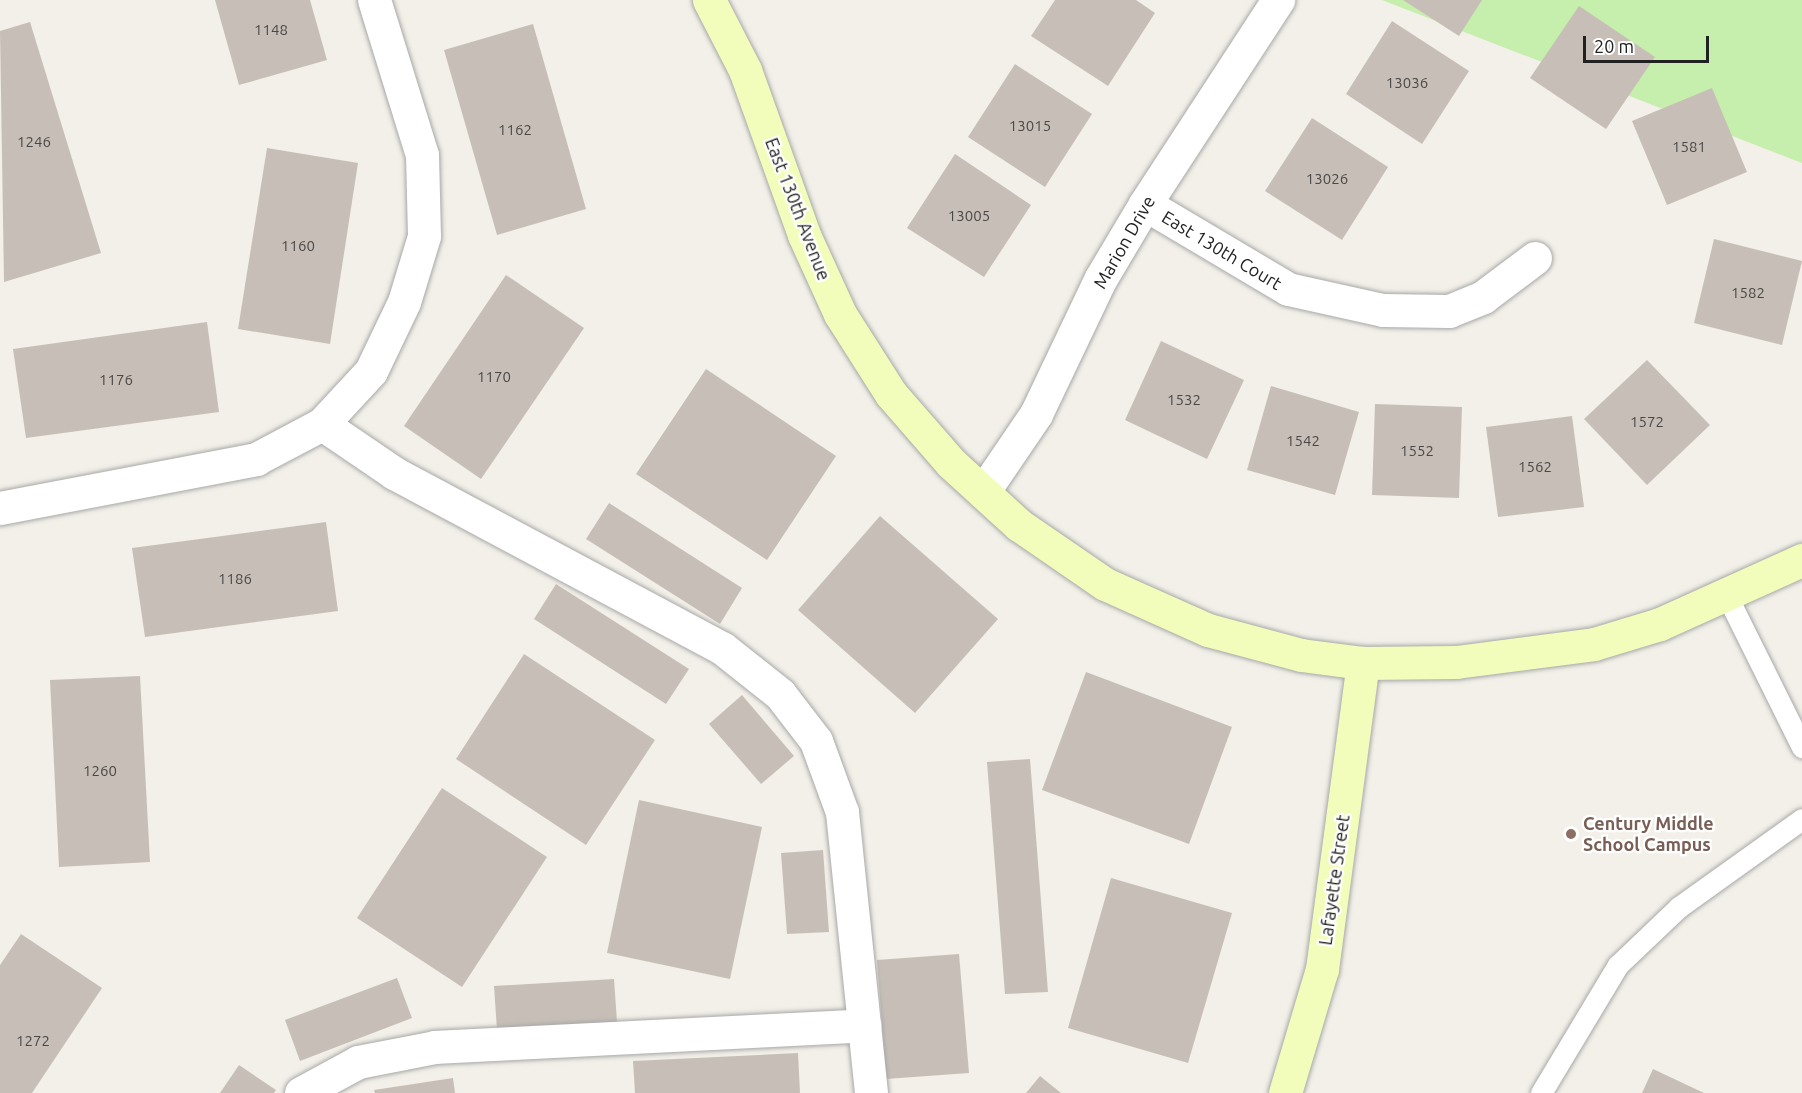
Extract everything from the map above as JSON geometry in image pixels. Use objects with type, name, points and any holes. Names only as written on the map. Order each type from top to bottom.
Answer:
[{"type":"street","points":[[0,508],[256,459],[322,424],[371,371],[404,302],[424,236],[422,155],[374,0]]},
{"type":"street","name":"East 130th Avenue","points":[[709,0],[745,70],[804,236],[840,314],[891,394],[983,492],[1064,559],[1159,610],[1208,630],[1302,655],[1363,663],[1478,660],[1594,644],[1726,596],[1802,560]]},
{"type":"street","name":"Marion Drive","points":[[983,492],[1036,414],[1101,278],[1145,204],[1278,0]]},
{"type":"street","name":"East 130th Court","points":[[1145,204],[1288,289],[1374,309],[1449,310],[1483,297],[1535,258]]},
{"type":"street","points":[[322,424],[394,473],[722,648],[780,694],[816,741],[842,812],[871,1093]]},
{"type":"street","name":"Lafayette Street","points":[[1285,1093],[1322,969],[1363,663]]},
{"type":"street","points":[[301,1093],[358,1062],[435,1047],[864,1025]]},
{"type":"lane","points":[[1726,596],[1802,747]]},
{"type":"lane","points":[[1541,1093],[1618,965],[1678,907],[1802,819]]},
{"type":"green space","points":[[1382,0],[1802,0],[1802,163]]},
{"type":"building","points":[[215,0],[310,0],[327,60],[239,85]]},
{"type":"building","points":[[1055,0],[1136,0],[1155,13],[1108,86],[1031,36]]},
{"type":"building","points":[[1403,0],[1482,0],[1459,36]]},
{"type":"building","points":[[1579,6],[1655,57],[1606,129],[1530,78]]},
{"type":"building","points":[[1392,21],[1469,71],[1422,144],[1346,94]]},
{"type":"building","points":[[30,22],[101,253],[4,282],[0,31]]},
{"type":"building","points":[[533,24],[586,209],[497,235],[444,50]]},
{"type":"building","points":[[1015,64],[1092,114],[1045,187],[968,137]]},
{"type":"building","points":[[1712,88],[1747,172],[1667,205],[1632,121]]},
{"type":"building","points":[[1312,118],[1388,167],[1342,240],[1265,191]]},
{"type":"building","points":[[267,148],[358,163],[330,344],[238,329]]},
{"type":"building","points":[[955,154],[1031,205],[984,277],[907,228]]},
{"type":"building","points":[[1714,239],[1802,261],[1782,345],[1694,323]]},
{"type":"building","points":[[506,275],[584,328],[481,479],[404,426]]},
{"type":"building","points":[[207,322],[219,412],[26,438],[13,349]]},
{"type":"building","points":[[1161,341],[1244,380],[1207,459],[1125,420]]},
{"type":"building","points":[[1647,360],[1710,425],[1647,485],[1584,419]]},
{"type":"building","points":[[706,369],[836,456],[767,560],[636,474]]},
{"type":"building","points":[[1271,386],[1359,412],[1335,495],[1247,470]]},
{"type":"building","points":[[1375,404],[1462,407],[1459,498],[1372,495]]},
{"type":"building","points":[[1572,416],[1584,507],[1498,517],[1486,427]]},
{"type":"building","points":[[609,503],[742,588],[720,624],[586,539]]},
{"type":"building","points":[[880,516],[998,619],[915,713],[798,610]]},
{"type":"building","points":[[326,522],[338,611],[145,637],[132,548]]},
{"type":"building","points":[[556,584],[689,669],[666,704],[534,619]]},
{"type":"building","points":[[524,654],[655,740],[586,845],[456,759]]},
{"type":"building","points":[[1086,672],[1232,727],[1189,844],[1042,790]]},
{"type":"building","points":[[140,676],[150,862],[59,867],[50,680]]},
{"type":"building","points":[[742,695],[794,756],[761,784],[709,724]]},
{"type":"building","points":[[1030,759],[1048,992],[1005,994],[987,762]]},
{"type":"building","points":[[442,788],[547,857],[462,987],[357,918]]},
{"type":"building","points":[[639,800],[762,827],[730,979],[607,953]]},
{"type":"building","points":[[823,850],[829,932],[787,934],[781,853]]},
{"type":"building","points":[[1111,878],[1232,913],[1188,1063],[1068,1028]]},
{"type":"building","points":[[21,934],[102,988],[32,1093],[0,1093],[0,965]]},
{"type":"building","points":[[959,954],[969,1073],[886,1079],[877,960]]},
{"type":"building","points":[[397,978],[412,1018],[300,1061],[285,1020]]},
{"type":"building","points":[[614,979],[617,1022],[497,1030],[494,986]]},
{"type":"building","points":[[798,1053],[800,1093],[635,1093],[633,1061]]},
{"type":"building","points":[[239,1065],[276,1090],[274,1093],[220,1093]]},
{"type":"building","points":[[1653,1069],[1704,1093],[1642,1093]]},
{"type":"building","points":[[1040,1076],[1061,1093],[1026,1093]]},
{"type":"building","points":[[453,1078],[455,1093],[375,1093],[374,1090]]},
{"type":"place","name":"Century Middle School Campus","points":[[1571,834]]}]
